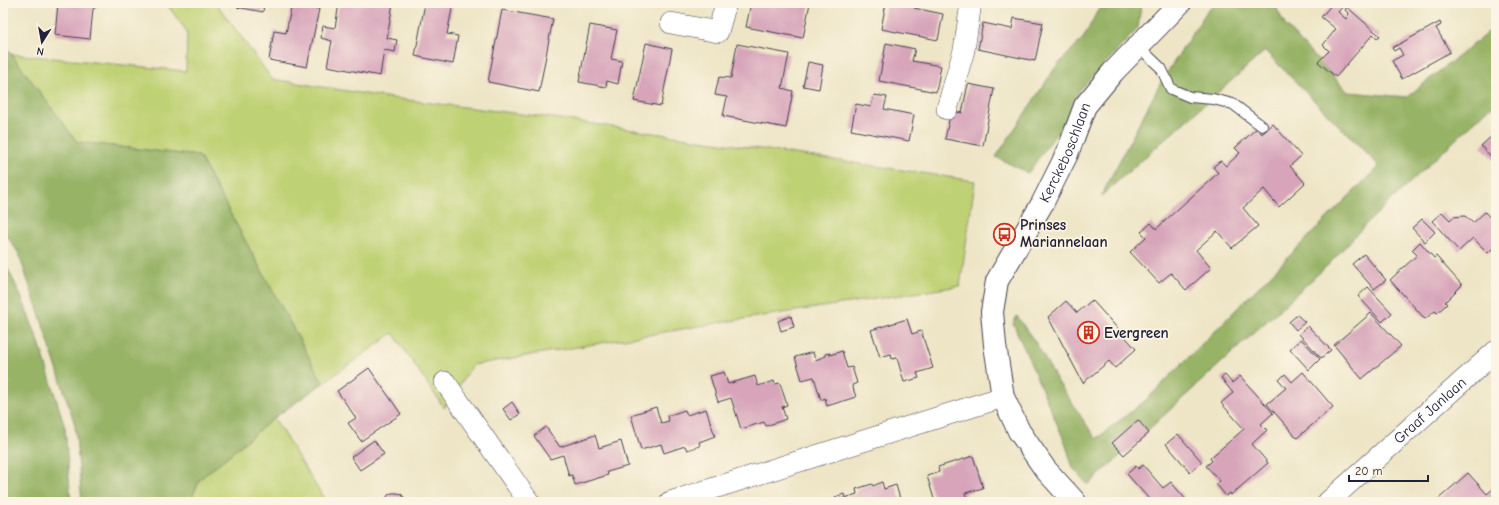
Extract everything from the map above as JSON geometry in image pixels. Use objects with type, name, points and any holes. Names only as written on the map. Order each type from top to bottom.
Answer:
[{"type":"street","points":[[672,23],[718,32],[726,3]]},
{"type":"street","points":[[947,109],[964,50],[972,3]]},
{"type":"street","name":"Kerckeboschlaan","points":[[1075,502],[1045,469],[1019,431],[1003,398],[995,345],[992,312],[997,281],[1042,204],[1067,154],[1085,106],[1113,72],[1180,3]]},
{"type":"street","name":"Graaf Janlaan","points":[[1328,502],[1496,351]]},
{"type":"street","points":[[445,382],[529,502]]},
{"type":"street","points":[[670,502],[1003,398]]},
{"type":"lane","points":[[1138,46],[1161,68],[1171,89],[1190,97],[1213,99],[1233,104],[1262,126]]},
{"type":"green space","points":[[166,3],[216,3],[272,79],[391,98],[553,118],[975,181],[960,286],[717,323],[473,365],[444,408],[393,333],[323,383],[199,156],[77,142],[11,54],[186,71],[187,32]]},
{"type":"green space","points":[[1111,3],[1140,3],[1141,6],[1138,28],[1079,91],[1064,123],[1028,173],[996,157],[1055,68],[1084,37],[1098,10]]},
{"type":"green space","points":[[1215,3],[1274,3],[1285,25],[1348,92],[1407,97],[1496,26],[1496,104],[1487,110],[1366,224],[1329,264],[1088,485],[1073,468],[1065,442],[1013,323],[1017,316],[1096,439],[1146,400],[1379,166],[1265,51],[1101,196],[1161,82],[1205,14]]},
{"type":"green space","points":[[3,43],[77,142],[199,156],[323,383],[274,418],[200,479],[190,502],[82,502],[75,425],[18,252],[3,230]]},
{"type":"green space","points":[[3,259],[20,294],[39,342],[65,428],[71,502],[3,502]]},
{"type":"green space","points":[[274,418],[326,502],[190,502],[200,479]]},
{"type":"building","points":[[58,3],[102,3],[93,9],[90,39],[55,35]]},
{"type":"building","points":[[238,3],[264,3],[263,12],[237,7]]},
{"type":"building","points":[[292,3],[319,9],[307,67],[269,60],[274,31],[286,33]]},
{"type":"building","points":[[339,3],[393,3],[387,38],[397,40],[395,52],[384,50],[380,76],[327,66],[332,41],[321,38],[323,26],[335,28]]},
{"type":"building","points":[[425,3],[453,4],[447,34],[458,36],[453,64],[415,56]]},
{"type":"building","points":[[751,3],[766,3],[781,6],[781,3],[810,3],[803,38],[746,27]]},
{"type":"building","points":[[886,3],[915,3],[914,8],[943,14],[938,40],[881,29]]},
{"type":"building","points":[[1333,3],[1342,3],[1344,5],[1338,12],[1346,19],[1349,14],[1345,10],[1347,7],[1380,36],[1377,38],[1373,34],[1336,77],[1318,62],[1329,51],[1323,45],[1336,29],[1321,17]]},
{"type":"building","points":[[502,10],[553,19],[539,92],[488,82]]},
{"type":"building","points":[[1014,18],[1043,23],[1035,61],[978,49],[983,23],[1012,29]]},
{"type":"building","points":[[1440,22],[1441,25],[1436,28],[1450,52],[1402,79],[1392,61],[1403,55],[1399,48],[1394,51],[1392,48]]},
{"type":"building","points":[[590,25],[617,30],[611,59],[622,61],[618,84],[607,81],[606,87],[579,82]]},
{"type":"building","points":[[646,43],[672,49],[661,106],[634,101]]},
{"type":"building","points":[[886,43],[915,49],[912,61],[941,66],[936,92],[879,81]]},
{"type":"building","points":[[737,44],[789,54],[782,88],[793,91],[786,128],[723,116],[727,97],[715,95],[719,77],[731,78]]},
{"type":"building","points":[[808,62],[823,65],[819,89],[803,86]]},
{"type":"building","points":[[968,84],[994,89],[983,146],[945,139],[951,111],[962,113]]},
{"type":"building","points":[[874,95],[887,97],[884,109],[914,115],[909,141],[851,130],[856,104],[871,107]]},
{"type":"building","points":[[1273,124],[1301,156],[1290,166],[1305,183],[1279,207],[1264,189],[1243,208],[1258,226],[1232,248],[1217,231],[1196,250],[1211,268],[1186,290],[1171,273],[1159,283],[1130,252],[1146,237],[1141,232],[1151,223],[1156,229],[1218,173],[1213,167],[1220,161],[1226,166],[1240,153],[1235,148],[1257,128],[1262,134]]},
{"type":"building","points":[[1496,132],[1496,162],[1481,146]]},
{"type":"building","points":[[1442,212],[1450,220],[1453,217],[1465,216],[1473,223],[1485,212],[1496,225],[1496,250],[1494,247],[1488,253],[1473,238],[1459,251],[1432,221]]},
{"type":"building","points":[[1422,219],[1435,232],[1425,242],[1412,228]]},
{"type":"building","points":[[1420,242],[1434,258],[1436,256],[1462,285],[1445,302],[1447,304],[1437,313],[1435,311],[1425,319],[1390,280],[1417,255],[1412,250]]},
{"type":"building","points":[[1364,254],[1386,280],[1374,289],[1352,264]]},
{"type":"building","points":[[1368,287],[1392,313],[1382,322],[1358,296]]},
{"type":"building","name":"Evergreen","points":[[1092,300],[1136,349],[1115,368],[1109,361],[1083,383],[1048,317],[1066,301],[1077,313]]},
{"type":"building","points":[[1371,313],[1401,346],[1362,379],[1334,345]]},
{"type":"building","points":[[1297,315],[1305,322],[1296,330],[1289,322]]},
{"type":"building","points":[[791,316],[794,327],[781,331],[778,321]]},
{"type":"building","points":[[907,319],[912,334],[921,331],[933,368],[917,373],[919,378],[904,382],[897,358],[892,359],[891,354],[880,357],[871,330]]},
{"type":"building","points":[[1308,326],[1331,350],[1321,358],[1299,334]]},
{"type":"building","points":[[1301,339],[1320,359],[1309,370],[1290,349]]},
{"type":"building","points":[[842,351],[847,368],[852,367],[857,383],[852,385],[856,397],[827,406],[825,398],[821,400],[814,377],[802,380],[795,357],[813,352],[815,360],[826,356],[825,354],[830,353],[830,355]]},
{"type":"building","points":[[369,368],[401,414],[361,441],[348,423],[356,418],[337,391]]},
{"type":"building","points":[[724,372],[728,384],[755,376],[758,386],[774,381],[775,384],[780,383],[787,405],[782,407],[786,419],[766,426],[764,422],[741,429],[731,398],[718,402],[710,376]]},
{"type":"building","points":[[1303,372],[1333,407],[1297,438],[1267,404],[1286,388],[1279,380],[1285,374],[1292,382]]},
{"type":"building","points":[[1225,375],[1232,383],[1240,376],[1273,413],[1261,424],[1267,430],[1252,444],[1268,463],[1231,495],[1230,493],[1226,496],[1216,484],[1220,481],[1206,466],[1212,461],[1210,458],[1244,429],[1221,403],[1233,393],[1221,378]]},
{"type":"building","points":[[512,402],[520,414],[511,420],[503,409]]},
{"type":"building","points":[[656,407],[661,423],[669,421],[667,416],[685,410],[687,415],[706,409],[715,436],[699,442],[700,446],[687,450],[685,446],[664,453],[661,444],[641,450],[631,415]]},
{"type":"building","points":[[1138,420],[1149,433],[1124,455],[1112,443]]},
{"type":"building","points":[[546,427],[560,447],[595,435],[599,448],[621,441],[628,466],[607,472],[608,475],[575,485],[572,475],[569,476],[563,455],[550,459],[534,436]]},
{"type":"building","points":[[1178,434],[1202,462],[1190,472],[1166,444]]},
{"type":"building","points":[[374,440],[384,454],[360,470],[351,457]]},
{"type":"building","points":[[973,456],[983,488],[965,493],[967,500],[960,502],[935,502],[927,476],[939,472],[938,467]]},
{"type":"building","points":[[1143,465],[1163,488],[1171,482],[1188,502],[1149,502],[1149,499],[1127,474],[1136,466],[1138,469]]},
{"type":"building","points":[[1468,473],[1487,494],[1493,489],[1496,493],[1496,502],[1435,502]]},
{"type":"building","points":[[882,482],[884,489],[896,485],[901,502],[837,502],[835,497],[844,494],[845,498],[857,494],[856,489],[872,484],[873,486]]},
{"type":"building","points":[[392,493],[401,494],[408,502],[385,502],[388,495]]},
{"type":"place","name":"Prinses Mariannelaan","points":[[1004,234]]},
{"type":"place","name":"Evergreen","points":[[1089,333]]}]
